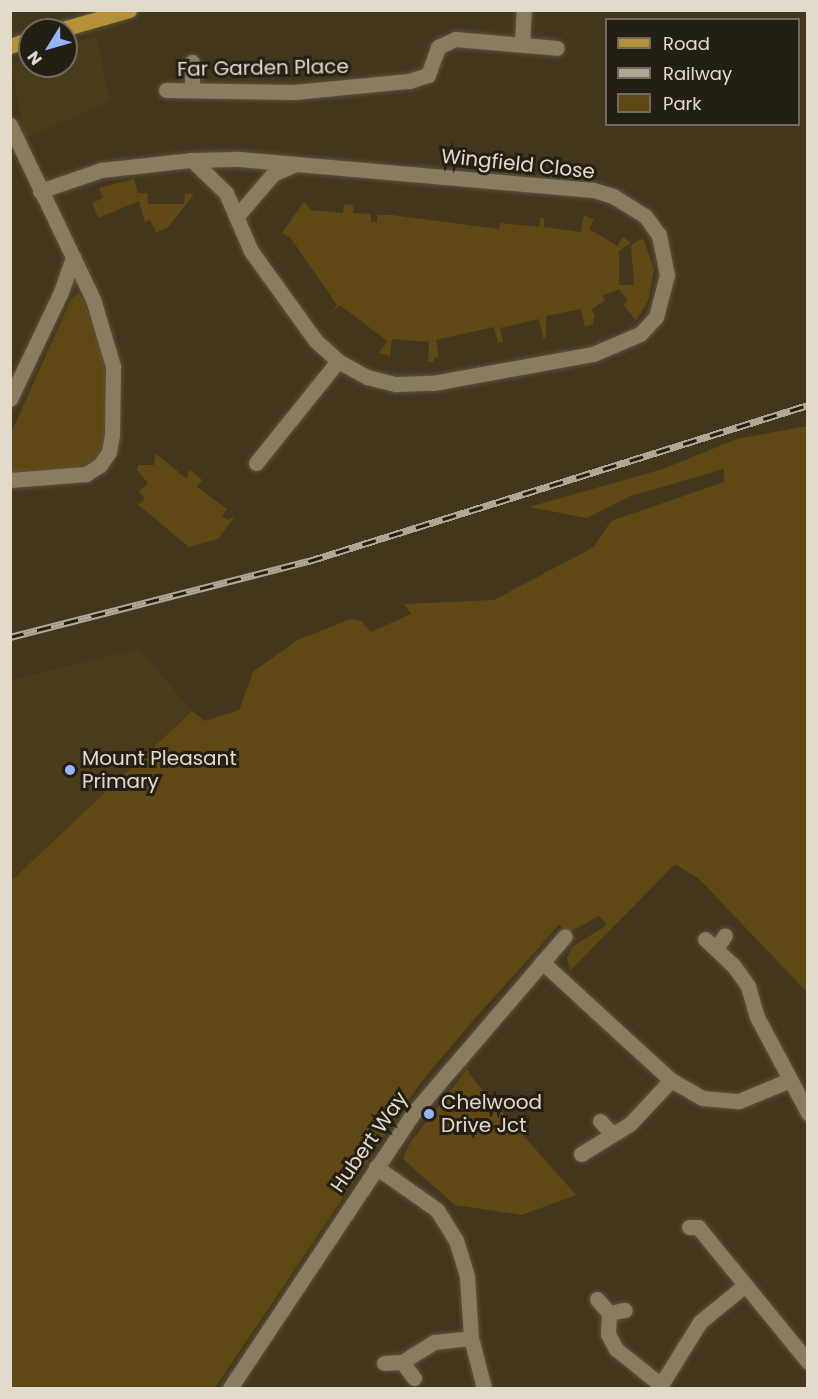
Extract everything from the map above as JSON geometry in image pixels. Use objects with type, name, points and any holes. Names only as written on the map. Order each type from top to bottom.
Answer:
[{"type":"main road","points":[[78,25],[129,10]]},
{"type":"street","points":[[524,10],[522,44],[557,48]]},
{"type":"street","name":"Far Garden Place","points":[[166,90],[325,91],[409,81],[430,72],[435,51],[448,41],[522,44]]},
{"type":"street","points":[[192,62],[192,90]]},
{"type":"street","points":[[10,125],[15,150],[40,191],[93,298],[113,366],[109,452],[100,465],[86,474],[10,480]]},
{"type":"street","name":"Wingfield Close","points":[[40,191],[101,170],[192,160],[295,164],[593,190],[630,204],[645,216],[659,235],[665,255],[667,275],[656,317],[640,334],[593,354],[433,383],[396,384],[367,377],[338,361],[295,317],[251,252],[226,192],[192,160]]},
{"type":"street","points":[[236,218],[273,174],[295,164]]},
{"type":"street","points":[[10,399],[61,292],[73,257]]},
{"type":"street","points":[[256,463],[338,361]]},
{"type":"street","name":"Hubert Way","points":[[230,1389],[376,1167],[456,1059],[565,936]]},
{"type":"street","points":[[716,940],[748,986],[757,1017],[807,1113]]},
{"type":"street","points":[[542,962],[671,1080],[702,1098],[719,1102],[739,1101],[790,1080]]},
{"type":"street","points":[[581,1154],[611,1133],[630,1124],[671,1080]]},
{"type":"street","points":[[600,1121],[611,1133]]},
{"type":"street","points":[[376,1167],[437,1210],[456,1240],[466,1277],[471,1338],[484,1389]]},
{"type":"street","points":[[689,1227],[698,1227],[807,1362]]},
{"type":"street","points":[[597,1299],[609,1313],[608,1334],[616,1350],[660,1387],[700,1322],[745,1285]]},
{"type":"street","points":[[609,1313],[625,1310]]},
{"type":"street","points":[[384,1363],[402,1362],[434,1342],[471,1338]]},
{"type":"street","points":[[402,1362],[414,1378]]},
{"type":"shaded area","points":[[96,36],[110,101],[24,139],[12,65],[18,62],[18,78],[78,78],[78,41]]},
{"type":"shaded area","name":"Mount Pleasant Primary","points":[[140,649],[192,711],[11,881],[11,680]]},
{"type":"green space","points":[[134,179],[138,193],[147,193],[148,204],[184,204],[185,193],[194,194],[169,226],[156,233],[150,220],[145,222],[139,201],[98,218],[92,203],[103,198],[99,188]]},
{"type":"green space","points":[[304,202],[311,210],[343,213],[344,204],[354,205],[353,213],[371,214],[371,222],[377,222],[377,215],[392,215],[499,229],[500,223],[539,227],[540,218],[544,218],[544,227],[581,232],[584,215],[594,220],[589,229],[617,246],[623,237],[631,243],[619,251],[619,285],[634,285],[631,245],[643,238],[654,269],[649,299],[636,321],[623,304],[628,301],[619,289],[602,296],[605,300],[591,310],[595,315],[593,324],[585,327],[581,309],[546,316],[546,337],[543,338],[539,319],[500,328],[503,342],[498,343],[494,327],[436,340],[439,357],[434,358],[434,362],[428,362],[429,342],[392,339],[390,356],[379,353],[387,341],[340,305],[329,314],[337,305],[290,237],[282,233]]},
{"type":"green space","points":[[78,293],[84,300],[105,361],[105,438],[98,456],[85,467],[11,477],[11,433],[71,299]]},
{"type":"green space","points":[[807,426],[807,992],[699,879],[675,864],[570,971],[567,957],[572,947],[607,925],[599,916],[570,932],[559,925],[471,1023],[421,1082],[215,1388],[11,1388],[11,881],[192,711],[205,721],[239,710],[253,672],[297,640],[351,619],[361,621],[371,632],[411,614],[404,604],[494,600],[594,547],[611,521],[724,482],[724,469],[631,496],[587,518],[529,507],[663,469],[737,439]]},
{"type":"green space","points":[[155,453],[187,479],[189,469],[202,480],[197,487],[227,509],[222,516],[228,520],[235,516],[218,539],[189,547],[130,498],[139,504],[145,499],[139,491],[148,483],[137,470],[138,465],[154,465]]},
{"type":"green space","points":[[467,1069],[475,1081],[576,1195],[522,1215],[455,1205],[403,1159],[409,1144]]},
{"type":"railway","points":[[10,637],[309,561],[808,405]]},
{"type":"place","name":"Mount Pleasant Primary","points":[[70,770]]},
{"type":"place","name":"Chelwood Drive Jct","points":[[429,1114]]}]
